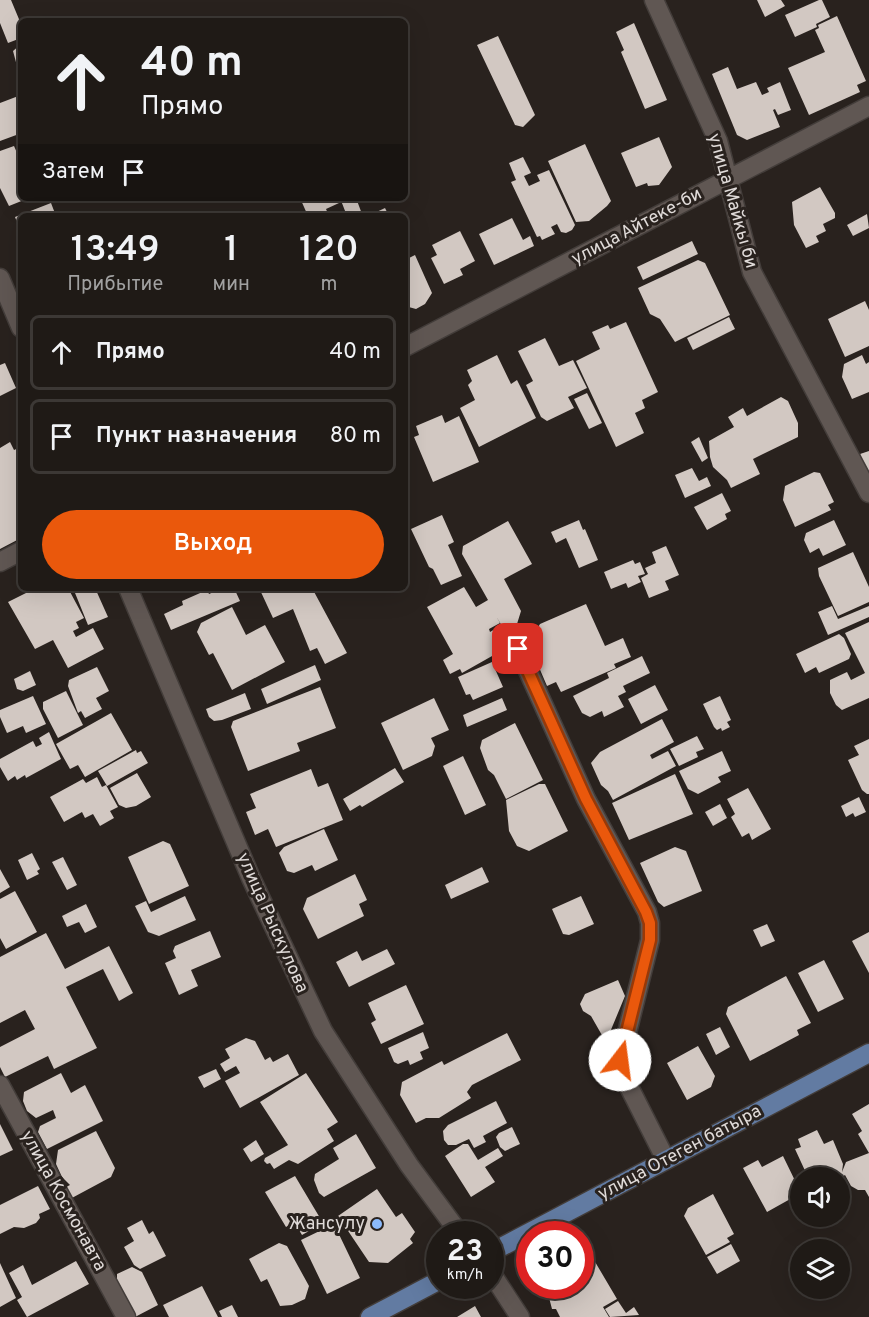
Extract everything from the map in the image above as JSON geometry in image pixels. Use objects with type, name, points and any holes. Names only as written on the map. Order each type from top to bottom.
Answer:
[{"type":"main road","name":"улица Отеген батыра","points":[[504,1246],[869,1053]]},
{"type":"main road","points":[[370,1317],[426,1287]]},
{"type":"street","name":"улица Майкы би","points":[[654,0],[718,141],[752,272],[869,493]]},
{"type":"street","name":"улица Айтеке-би","points":[[408,345],[869,106]]},
{"type":"street","points":[[0,278],[18,321]]},
{"type":"street","points":[[0,562],[18,553]]},
{"type":"street","name":"улица Рыскулова","points":[[129,591],[246,867],[323,1032],[408,1165],[450,1221]]},
{"type":"street","points":[[518,649],[577,780],[650,923],[650,940],[620,1060],[622,1072],[666,1160]]},
{"type":"street","name":"улица Космонавта","points":[[0,1085],[126,1317]]},
{"type":"street","points":[[504,1292],[520,1317]]},
{"type":"building","points":[[0,0],[11,0],[18,18],[18,39],[8,43],[0,23]]},
{"type":"building","points":[[757,0],[781,0],[785,6],[765,17]]},
{"type":"building","points":[[822,0],[830,17],[816,24],[817,27],[795,37],[785,15]]},
{"type":"building","points":[[837,16],[866,81],[857,85],[860,92],[809,115],[788,68],[825,52],[815,30],[819,28],[818,25]]},
{"type":"building","points":[[634,23],[667,100],[645,109],[621,52],[624,50],[616,32]]},
{"type":"building","points":[[498,36],[535,115],[523,127],[515,125],[477,45]]},
{"type":"building","points":[[18,47],[18,66],[17,66],[13,51]]},
{"type":"building","points":[[728,67],[737,89],[756,82],[762,95],[769,92],[767,88],[780,82],[791,110],[778,115],[775,109],[773,110],[780,127],[747,140],[737,135],[712,74]]},
{"type":"building","points":[[18,96],[18,134],[0,141],[0,103]]},
{"type":"building","points":[[659,137],[672,167],[659,185],[648,186],[647,183],[636,187],[621,153]]},
{"type":"building","points":[[585,144],[611,201],[589,221],[576,222],[548,161]]},
{"type":"building","points":[[14,146],[18,155],[18,201],[22,201],[9,206],[0,188],[0,151]]},
{"type":"building","points":[[523,157],[531,173],[524,176],[529,186],[540,181],[537,175],[549,170],[575,225],[572,230],[566,233],[561,232],[557,224],[551,227],[555,234],[542,240],[540,236],[537,237],[511,182],[516,180],[509,163]]},
{"type":"building","points":[[820,187],[835,213],[835,218],[823,224],[826,231],[816,236],[819,242],[806,248],[794,225],[792,202]]},
{"type":"building","points":[[301,201],[338,201],[339,203],[326,209],[328,213],[307,213]]},
{"type":"building","points":[[341,201],[357,201],[362,213],[346,213]]},
{"type":"building","points":[[51,203],[55,213],[25,213]]},
{"type":"building","points":[[385,208],[388,213],[374,213]]},
{"type":"building","points":[[867,214],[869,228],[853,236],[847,225]]},
{"type":"building","points":[[512,218],[523,240],[530,236],[534,246],[494,265],[479,234]]},
{"type":"building","points":[[460,231],[475,261],[460,269],[463,275],[444,284],[431,258],[437,255],[432,245]]},
{"type":"building","points":[[692,241],[698,254],[643,280],[637,267]]},
{"type":"building","points":[[415,255],[432,293],[425,304],[416,309],[408,307],[408,258]]},
{"type":"building","points":[[698,260],[705,263],[730,315],[675,342],[660,319],[650,314],[638,288]]},
{"type":"building","points":[[865,301],[869,310],[869,346],[845,357],[828,319]]},
{"type":"building","points":[[729,317],[735,329],[693,350],[687,338]]},
{"type":"building","points":[[626,322],[658,392],[642,400],[645,408],[635,413],[644,433],[616,447],[576,361],[600,349],[592,332],[608,325],[610,329]]},
{"type":"building","points":[[545,338],[559,366],[573,360],[587,388],[568,397],[574,408],[547,421],[541,417],[526,385],[533,381],[518,351]]},
{"type":"building","points":[[497,355],[511,384],[517,380],[536,418],[479,447],[460,408],[475,400],[468,385],[472,381],[467,370]]},
{"type":"building","points":[[862,355],[866,364],[869,362],[869,392],[852,399],[842,377],[844,364]]},
{"type":"building","points":[[5,363],[16,388],[0,396],[0,365]]},
{"type":"building","points":[[587,393],[602,423],[589,429],[574,399]]},
{"type":"building","points":[[781,397],[788,401],[798,423],[798,437],[753,459],[760,474],[731,488],[727,480],[713,467],[709,441],[734,427],[728,417],[743,408],[747,416]]},
{"type":"building","points":[[442,415],[445,423],[459,416],[479,462],[433,482],[414,437],[419,435],[416,426]]},
{"type":"building","points":[[699,437],[708,458],[702,462],[691,442]]},
{"type":"building","points":[[10,442],[14,450],[18,448],[18,540],[0,549],[0,448]]},
{"type":"building","points":[[869,451],[869,477],[860,454]]},
{"type":"building","points":[[692,468],[699,481],[707,477],[711,486],[685,498],[675,475]]},
{"type":"building","points":[[814,472],[820,473],[834,502],[828,505],[831,510],[795,527],[783,500],[785,486]]},
{"type":"building","points":[[722,493],[731,511],[725,514],[727,519],[707,530],[694,507]]},
{"type":"building","points":[[442,515],[454,542],[448,545],[462,576],[441,585],[433,569],[429,567],[411,529]]},
{"type":"building","points":[[579,520],[598,560],[579,568],[566,538],[556,543],[551,532]]},
{"type":"building","points":[[834,520],[846,545],[823,556],[819,548],[810,553],[804,540],[806,533]]},
{"type":"building","points":[[508,521],[532,564],[504,579],[521,611],[517,624],[505,631],[496,616],[500,623],[489,629],[490,632],[500,626],[508,641],[508,647],[462,673],[460,669],[450,674],[443,660],[453,654],[427,607],[464,587],[476,607],[488,600],[462,554],[463,546]]},
{"type":"building","points":[[666,546],[679,575],[665,581],[669,590],[649,598],[641,578],[648,574],[645,568],[656,563],[652,552]]},
{"type":"building","points":[[853,552],[869,587],[869,602],[838,616],[819,576],[818,568]]},
{"type":"building","points":[[633,560],[635,564],[640,562],[645,574],[638,576],[641,582],[628,588],[626,583],[611,589],[604,572]]},
{"type":"building","points":[[30,591],[70,591],[84,618],[76,622],[79,628],[73,631],[76,637],[93,628],[104,649],[68,668],[53,640],[35,649],[8,602]]},
{"type":"building","points":[[74,591],[96,591],[108,617],[88,625]]},
{"type":"building","points":[[205,591],[209,594],[216,591],[235,591],[240,601],[171,630],[164,614],[183,605],[182,601]]},
{"type":"building","points":[[260,591],[314,591],[347,653],[325,664],[317,648],[310,651],[293,609],[273,618]]},
{"type":"building","points":[[586,604],[605,646],[623,638],[631,657],[614,664],[616,668],[561,692],[556,682],[547,686],[535,658],[542,654],[533,636],[540,624]]},
{"type":"building","points":[[832,606],[838,619],[869,606],[869,617],[828,635],[818,612]]},
{"type":"building","points":[[232,607],[246,635],[265,625],[285,662],[232,690],[213,653],[209,655],[197,632],[201,623]]},
{"type":"building","points":[[869,622],[869,698],[842,710],[836,705],[830,693],[830,680],[847,672],[851,680],[865,673],[845,633]]},
{"type":"building","points":[[839,634],[844,638],[851,654],[849,659],[819,673],[816,667],[805,673],[796,654]]},
{"type":"building","points":[[642,656],[650,673],[623,686],[626,692],[618,696],[624,707],[604,717],[602,711],[590,717],[582,713],[573,696],[609,678],[607,673]]},
{"type":"building","points":[[492,662],[503,687],[473,700],[470,694],[466,695],[458,677]]},
{"type":"building","points":[[315,665],[321,680],[267,704],[261,689]]},
{"type":"building","points":[[97,667],[109,691],[96,698],[102,709],[85,718],[81,711],[78,713],[68,686],[69,680]]},
{"type":"building","points":[[30,671],[36,685],[23,691],[17,689],[14,679]]},
{"type":"building","points":[[655,685],[668,710],[641,724],[628,699]]},
{"type":"building","points":[[320,687],[336,728],[297,743],[300,751],[248,771],[231,727],[233,721]]},
{"type":"building","points":[[66,691],[83,725],[58,738],[43,709],[43,702]]},
{"type":"building","points":[[245,693],[251,709],[222,720],[214,721],[209,717],[206,709]]},
{"type":"building","points":[[33,696],[46,724],[26,733],[23,726],[7,733],[0,717],[0,710]]},
{"type":"building","points":[[720,696],[731,720],[727,722],[730,727],[722,731],[721,728],[717,730],[714,727],[703,704]]},
{"type":"building","points":[[434,698],[449,730],[431,738],[435,746],[432,756],[403,770],[381,723]]},
{"type":"building","points":[[502,698],[507,710],[467,727],[463,715]]},
{"type":"building","points":[[111,713],[132,750],[85,777],[78,765],[70,769],[56,744]]},
{"type":"building","points":[[662,719],[674,742],[650,755],[652,759],[668,751],[676,766],[613,800],[601,785],[591,763],[600,752]]},
{"type":"building","points":[[515,723],[543,780],[506,799],[494,775],[488,770],[480,748],[482,740]]},
{"type":"building","points":[[49,732],[61,759],[26,778],[25,775],[17,780],[15,776],[8,781],[0,767],[0,759],[33,741],[36,747],[42,744],[39,738]]},
{"type":"building","points":[[697,736],[704,749],[696,752],[698,757],[679,766],[670,749]]},
{"type":"building","points":[[869,739],[869,794],[867,794],[862,790],[848,760],[859,755],[854,746]]},
{"type":"building","points":[[136,750],[137,753],[141,751],[148,763],[107,786],[98,771]]},
{"type":"building","points":[[722,751],[731,771],[718,777],[721,782],[698,794],[688,789],[679,771]]},
{"type":"building","points":[[463,756],[486,805],[465,815],[443,766]]},
{"type":"building","points":[[395,768],[404,782],[362,807],[360,805],[350,811],[343,799]]},
{"type":"building","points":[[311,769],[318,787],[328,783],[343,820],[276,847],[268,829],[255,835],[246,812],[256,808],[250,794]]},
{"type":"building","points":[[137,773],[151,797],[136,806],[126,808],[119,805],[110,788]]},
{"type":"building","points":[[675,774],[693,814],[629,840],[612,803]]},
{"type":"building","points":[[97,777],[102,787],[106,785],[118,807],[110,811],[114,818],[100,826],[93,814],[85,818],[82,812],[64,822],[50,797],[83,779],[86,783]]},
{"type":"building","points":[[539,784],[545,784],[568,831],[529,851],[517,846],[509,831],[506,800]]},
{"type":"building","points":[[748,788],[771,829],[752,840],[749,833],[742,837],[731,817],[735,814],[727,799]]},
{"type":"building","points":[[859,797],[866,812],[855,817],[853,813],[846,817],[841,806]]},
{"type":"building","points":[[720,804],[727,818],[713,826],[705,812]]},
{"type":"building","points":[[324,829],[338,860],[315,871],[312,865],[294,873],[287,871],[279,853],[284,847]]},
{"type":"building","points":[[163,841],[170,844],[189,886],[149,904],[128,857]]},
{"type":"building","points":[[675,847],[686,851],[702,891],[664,907],[658,902],[640,863]]},
{"type":"building","points":[[32,853],[40,869],[37,871],[39,874],[27,880],[18,860]]},
{"type":"building","points":[[63,857],[77,885],[67,890],[52,862]]},
{"type":"building","points":[[482,867],[489,882],[451,899],[445,885]]},
{"type":"building","points":[[0,869],[10,887],[0,893]]},
{"type":"building","points":[[355,874],[367,900],[359,904],[364,916],[318,939],[303,909],[307,898]]},
{"type":"building","points":[[15,891],[37,932],[6,949],[0,938],[0,899]]},
{"type":"building","points":[[185,896],[196,920],[159,936],[148,932],[135,906],[146,901],[151,912]]},
{"type":"building","points":[[581,896],[594,924],[569,935],[563,934],[552,909]]},
{"type":"building","points":[[86,904],[97,927],[85,933],[79,922],[67,927],[62,916]]},
{"type":"building","points":[[767,924],[775,941],[761,947],[753,930]]},
{"type":"building","points":[[210,931],[221,957],[191,970],[198,986],[179,995],[165,963],[176,958],[173,951],[175,946]]},
{"type":"building","points":[[869,932],[869,973],[852,941]]},
{"type":"building","points":[[46,933],[65,969],[109,946],[133,993],[119,1001],[103,969],[66,987],[97,1048],[54,1069],[48,1056],[5,1077],[0,1067],[0,1047],[35,1029],[25,1010],[0,1023],[0,957]]},
{"type":"building","points":[[387,949],[395,964],[349,987],[336,962],[357,951],[362,961]]},
{"type":"building","points":[[824,960],[844,999],[818,1012],[798,973]]},
{"type":"building","points":[[786,976],[811,1023],[797,1030],[799,1035],[750,1061],[726,1014],[728,1007]]},
{"type":"building","points":[[618,980],[625,996],[608,1037],[603,1037],[591,1016],[583,1011],[580,1004],[585,994]]},
{"type":"building","points":[[406,985],[424,1024],[381,1044],[371,1023],[376,1020],[368,1003]]},
{"type":"building","points":[[720,1027],[730,1047],[716,1055],[706,1034]]},
{"type":"building","points":[[423,1032],[429,1048],[420,1052],[423,1059],[410,1065],[408,1060],[398,1064],[394,1062],[388,1048]]},
{"type":"building","points":[[507,1033],[521,1060],[472,1085],[467,1092],[471,1098],[439,1118],[426,1118],[416,1123],[400,1095],[402,1082],[442,1061],[444,1065]]},
{"type":"building","points":[[246,1038],[255,1041],[265,1060],[270,1057],[273,1062],[288,1054],[299,1075],[240,1108],[225,1081],[240,1073],[236,1066],[225,1072],[220,1064],[230,1058],[225,1049]]},
{"type":"building","points":[[698,1046],[715,1076],[711,1087],[687,1100],[667,1063]]},
{"type":"building","points":[[216,1069],[221,1079],[204,1088],[198,1077]]},
{"type":"building","points":[[61,1073],[71,1093],[85,1085],[103,1121],[47,1149],[38,1132],[40,1126],[56,1118],[53,1110],[36,1118],[27,1111],[23,1101],[24,1092]]},
{"type":"building","points":[[306,1073],[338,1122],[327,1129],[334,1141],[298,1164],[289,1160],[274,1169],[270,1163],[267,1164],[264,1161],[265,1158],[288,1145],[260,1102]]},
{"type":"building","points":[[496,1101],[507,1123],[483,1136],[486,1142],[474,1148],[469,1139],[456,1145],[448,1145],[444,1140],[443,1131],[448,1125]]},
{"type":"building","points":[[869,1104],[869,1153],[858,1134],[862,1131],[852,1114]]},
{"type":"building","points":[[0,1124],[13,1150],[0,1156]]},
{"type":"building","points":[[512,1127],[520,1144],[505,1151],[500,1147],[496,1137],[499,1133]]},
{"type":"building","points":[[817,1130],[824,1144],[833,1140],[843,1167],[803,1167],[795,1149],[801,1147],[798,1139]]},
{"type":"building","points":[[96,1131],[115,1168],[111,1177],[70,1199],[64,1188],[70,1185],[62,1177],[56,1164],[58,1150]]},
{"type":"building","points":[[356,1134],[376,1168],[324,1197],[319,1193],[314,1180],[315,1174],[339,1159],[333,1148]]},
{"type":"building","points":[[256,1140],[264,1154],[251,1162],[243,1149]]},
{"type":"building","points":[[463,1144],[468,1144],[478,1160],[498,1148],[503,1156],[485,1167],[495,1182],[471,1197],[445,1156]]},
{"type":"building","points":[[869,1153],[869,1197],[865,1190],[858,1190],[851,1186],[850,1167],[844,1167],[846,1162]]},
{"type":"building","points":[[783,1156],[790,1170],[790,1199],[767,1212],[743,1168],[758,1160],[762,1167]]},
{"type":"building","points":[[295,1176],[323,1223],[302,1235],[294,1222],[286,1227],[265,1192]]},
{"type":"building","points":[[38,1186],[50,1209],[39,1214],[40,1218],[36,1223],[24,1228],[14,1227],[0,1234],[0,1205]]},
{"type":"building","name":"Жансулу","points":[[377,1189],[396,1217],[402,1213],[415,1232],[410,1239],[413,1243],[388,1263],[369,1262],[338,1216]]},
{"type":"building","points":[[713,1194],[734,1234],[727,1238],[730,1242],[706,1255],[684,1216],[688,1208]]},
{"type":"building","points":[[142,1220],[149,1234],[153,1231],[166,1256],[140,1269],[134,1265],[124,1247],[134,1241],[127,1228]]},
{"type":"building","points":[[334,1224],[360,1278],[327,1294],[301,1240]]},
{"type":"building","points":[[279,1243],[287,1246],[309,1286],[305,1299],[292,1305],[280,1306],[267,1279],[261,1282],[249,1259]]},
{"type":"building","points":[[731,1244],[740,1261],[717,1274],[707,1257]]},
{"type":"building","points":[[594,1260],[617,1299],[603,1307],[609,1317],[560,1317],[556,1309],[552,1309],[549,1299],[594,1299]]},
{"type":"building","points":[[76,1261],[89,1284],[27,1317],[17,1300],[22,1297],[9,1273],[23,1265],[32,1285]]},
{"type":"building","points":[[0,1263],[16,1298],[0,1307]]},
{"type":"building","points":[[132,1267],[142,1272],[158,1305],[135,1317],[117,1286],[117,1274]]},
{"type":"building","points":[[202,1286],[218,1317],[169,1317],[163,1305]]},
{"type":"building","points":[[618,1301],[626,1313],[634,1307],[639,1315],[610,1317],[605,1309]]},
{"type":"building","points":[[232,1305],[238,1317],[222,1317],[219,1311]]},
{"type":"building","points":[[475,1306],[481,1317],[457,1317]]},
{"type":"place","name":"Жансулу","points":[[377,1224]]},
{"type":"route","points":[[518,649],[586,799],[650,923],[650,940],[640,986],[620,1060]]}]
